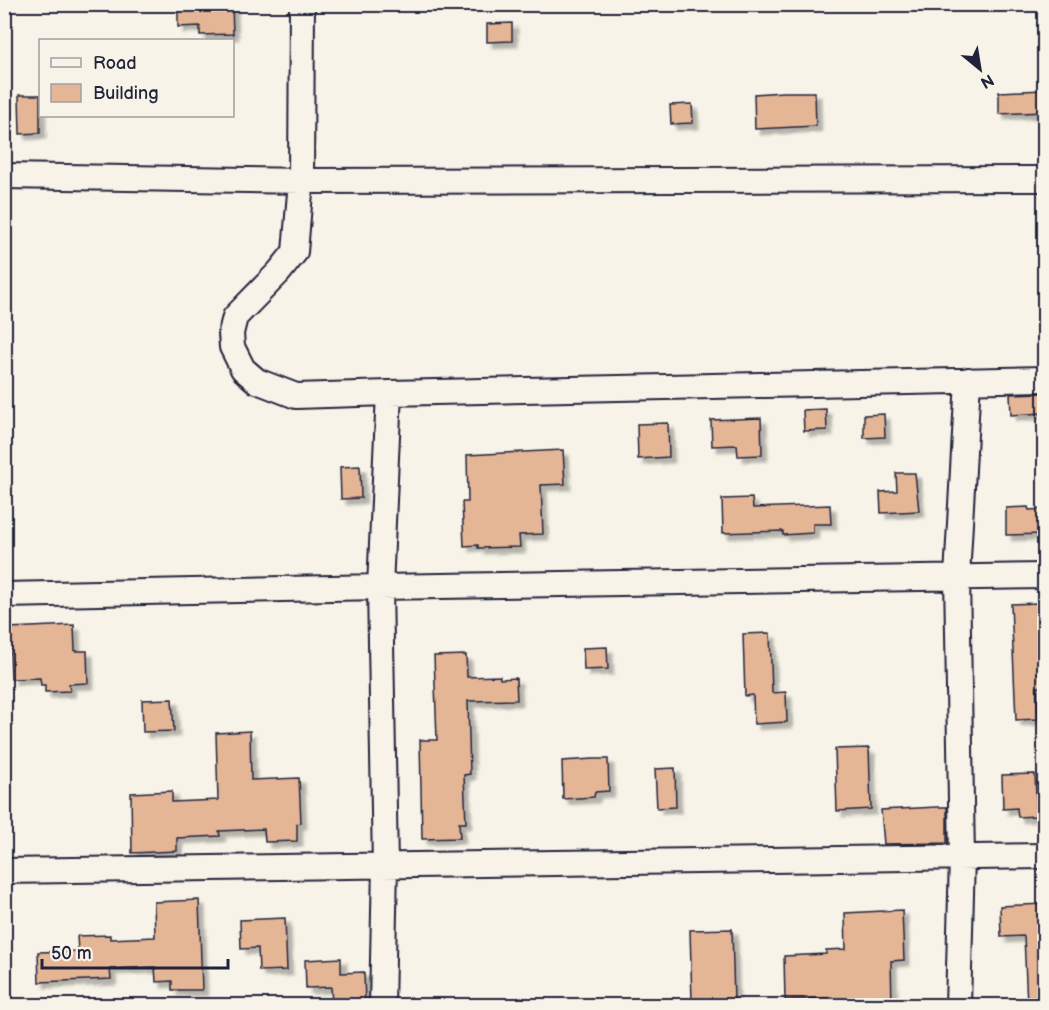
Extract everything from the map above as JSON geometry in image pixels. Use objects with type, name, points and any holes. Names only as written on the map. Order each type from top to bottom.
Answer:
[{"type":"street","points":[[302,4],[301,181],[295,252],[279,272],[235,317],[231,333],[232,347],[243,369],[257,381],[296,396],[1044,380]]},
{"type":"street","points":[[4,176],[301,181],[1044,179]]},
{"type":"street","points":[[958,1005],[962,857],[957,577],[968,380]]},
{"type":"street","points":[[381,1005],[385,866],[380,586],[389,393]]},
{"type":"street","points":[[4,595],[380,586],[1044,576]]},
{"type":"street","points":[[4,871],[1044,856]]},
{"type":"building","points":[[178,4],[232,4],[233,34],[200,35],[200,26],[178,27]]},
{"type":"building","points":[[512,23],[512,41],[487,42],[487,24]]},
{"type":"building","points":[[1044,90],[1044,112],[999,114],[999,92]]},
{"type":"building","points":[[815,92],[816,126],[755,129],[754,94]]},
{"type":"building","points":[[19,95],[39,95],[40,133],[20,134]]},
{"type":"building","points":[[692,104],[693,123],[671,124],[670,105]]},
{"type":"building","points":[[1044,393],[1044,413],[1011,415],[1010,394]]},
{"type":"building","points":[[826,409],[827,430],[804,431],[803,410]]},
{"type":"building","points":[[884,414],[885,437],[864,438],[864,415]]},
{"type":"building","points":[[761,418],[762,455],[738,456],[737,445],[712,446],[711,420]]},
{"type":"building","points":[[668,423],[669,457],[638,459],[637,424]]},
{"type":"building","points":[[563,450],[565,484],[541,485],[543,534],[519,535],[520,547],[464,546],[462,502],[468,502],[467,455]]},
{"type":"building","points":[[360,466],[361,498],[341,499],[340,467]]},
{"type":"building","points":[[896,473],[915,473],[919,511],[881,513],[880,492],[897,491]]},
{"type":"building","points":[[752,498],[753,508],[830,505],[831,524],[813,524],[813,533],[783,535],[783,531],[723,533],[722,499]]},
{"type":"building","points":[[1028,507],[1029,510],[1044,509],[1044,534],[1006,535],[1006,508]]},
{"type":"building","points":[[1039,603],[1041,654],[1044,653],[1044,687],[1037,687],[1038,719],[1016,720],[1011,604]]},
{"type":"building","points":[[74,625],[75,651],[87,651],[88,683],[69,684],[70,691],[45,692],[45,685],[41,685],[40,678],[11,679],[9,628]]},
{"type":"building","points":[[770,633],[772,693],[786,692],[787,722],[754,724],[753,695],[745,696],[743,634]]},
{"type":"building","points":[[607,647],[608,669],[584,670],[583,648]]},
{"type":"building","points":[[466,655],[467,677],[516,678],[517,700],[468,701],[470,774],[464,775],[466,823],[459,823],[460,838],[422,839],[420,740],[437,740],[434,656]]},
{"type":"building","points":[[172,699],[174,731],[143,732],[142,700]]},
{"type":"building","points":[[250,731],[251,780],[299,778],[301,823],[297,824],[297,841],[265,842],[264,829],[219,831],[220,836],[177,838],[177,851],[132,853],[131,793],[172,791],[172,802],[218,800],[216,733]]},
{"type":"building","points":[[869,748],[871,809],[837,811],[835,749]]},
{"type":"building","points":[[608,759],[609,791],[595,792],[594,797],[563,799],[562,761]]},
{"type":"building","points":[[675,768],[676,807],[657,808],[655,769]]},
{"type":"building","points":[[1035,774],[1037,816],[1018,817],[1017,808],[1003,809],[1002,775]]},
{"type":"building","points":[[947,807],[947,843],[884,844],[881,810]]},
{"type":"building","points":[[199,900],[202,990],[172,990],[172,981],[156,982],[155,967],[110,969],[111,979],[39,982],[38,952],[78,951],[77,936],[110,935],[110,939],[155,937],[154,902]]},
{"type":"building","points":[[1044,904],[1044,1005],[1027,1005],[1024,936],[1001,937],[1000,906]]},
{"type":"building","points":[[902,910],[904,960],[891,961],[892,1005],[828,1005],[828,998],[785,1000],[784,956],[826,954],[826,950],[846,949],[845,913]]},
{"type":"building","points":[[285,918],[287,970],[259,971],[258,948],[241,949],[240,920]]},
{"type":"building","points":[[732,929],[734,1000],[692,1002],[690,930]]},
{"type":"building","points":[[341,958],[341,973],[364,972],[365,1005],[332,1005],[331,987],[306,988],[305,960]]}]
